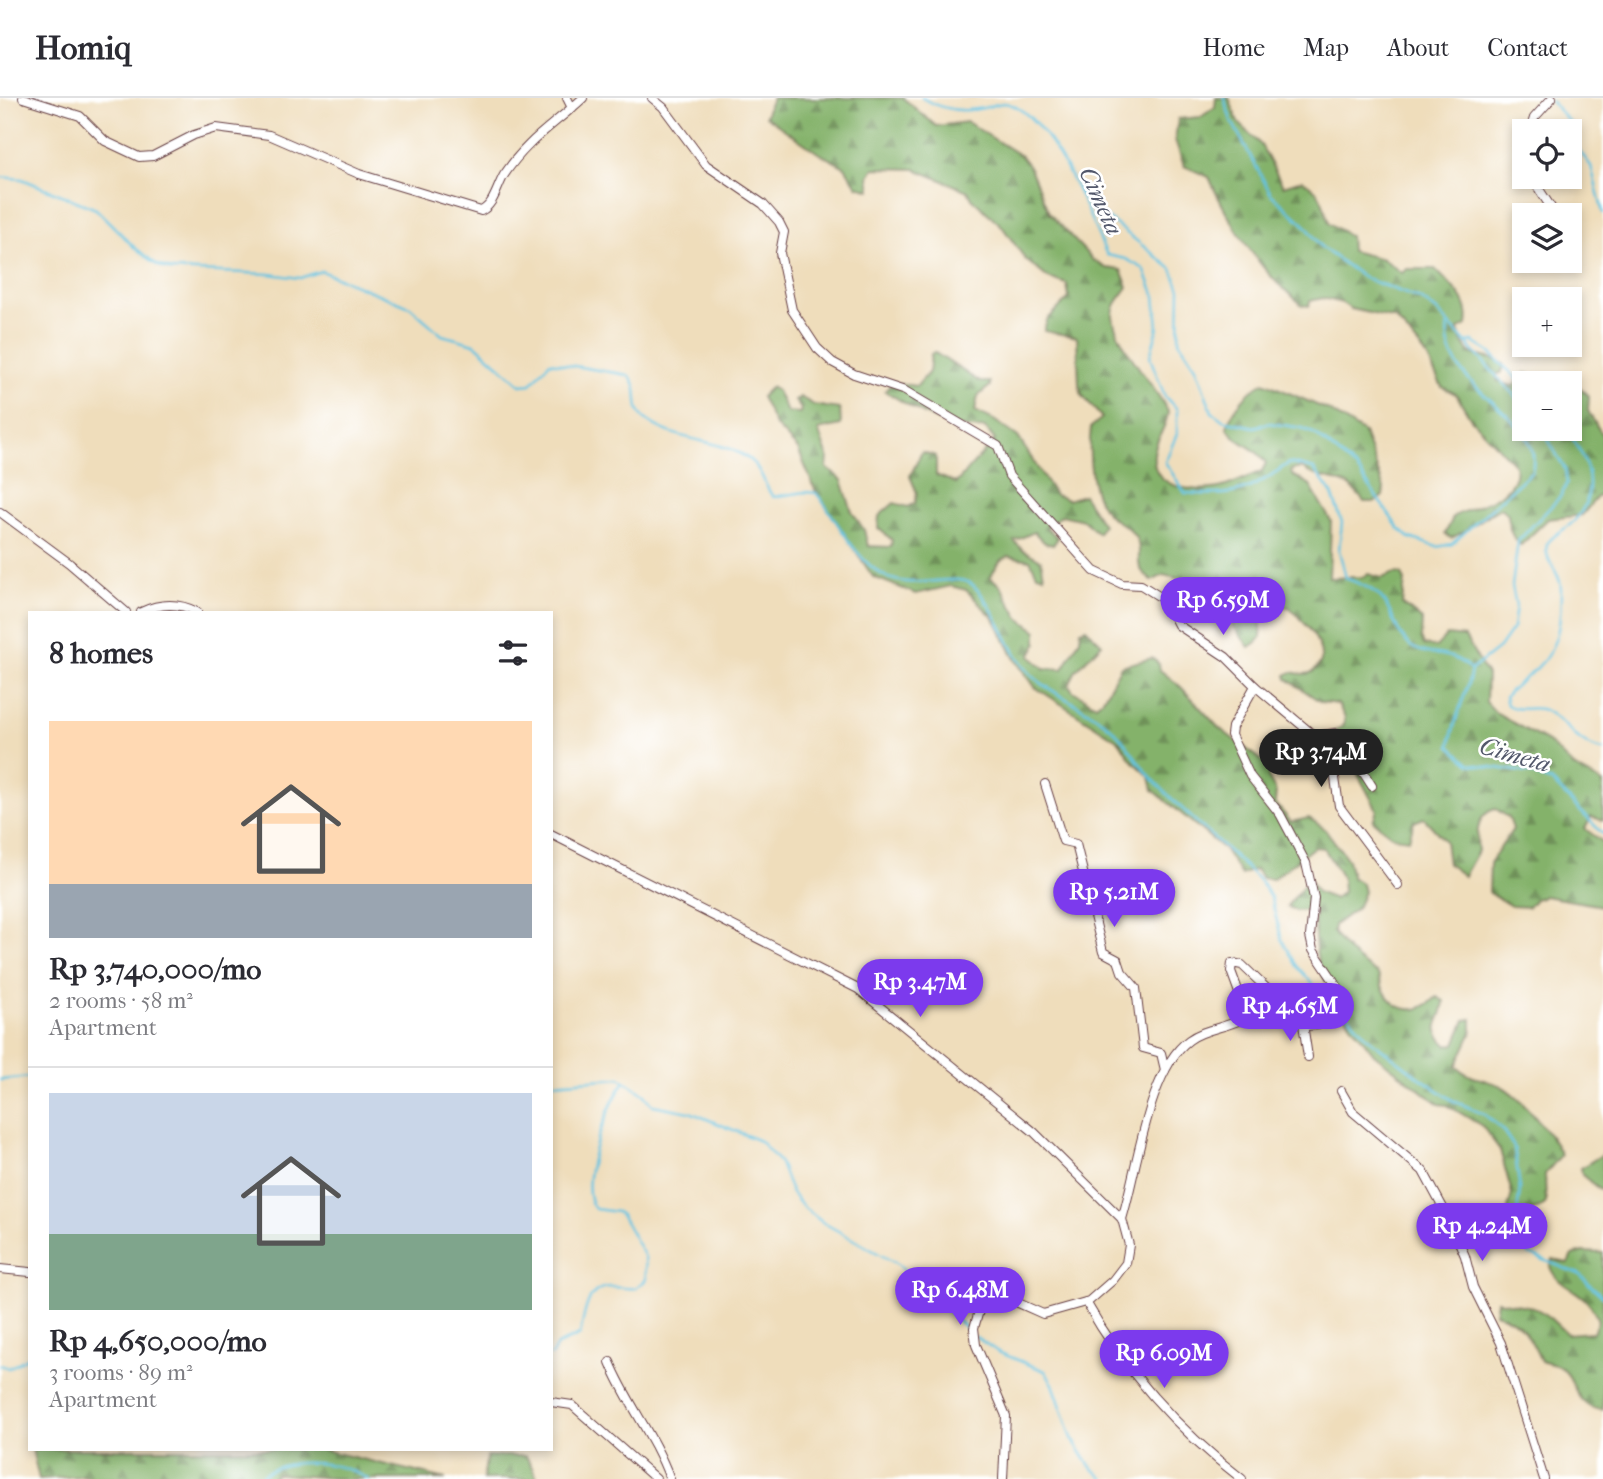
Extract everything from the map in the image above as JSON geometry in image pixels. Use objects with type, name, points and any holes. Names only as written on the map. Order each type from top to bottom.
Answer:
[{"type":"street","points":[[23,98],[80,116],[105,141],[139,157],[153,156],[194,135],[216,128],[269,135],[359,174],[481,211],[490,204],[504,176],[538,133],[583,98]]},
{"type":"street","points":[[568,98],[572,108]]},
{"type":"street","points":[[652,98],[663,107],[706,165],[763,204],[779,222],[784,232],[780,253],[792,310],[817,348],[832,362],[854,374],[905,391],[998,446],[1009,476],[1094,571],[1122,584],[1141,585],[1165,600],[1178,625],[1226,657],[1255,686],[1314,736],[1333,764],[1339,806],[1398,885]]},
{"type":"street","points":[[1534,119],[1552,98]]},
{"type":"street","points":[[0,512],[69,563],[125,611]]},
{"type":"street","points":[[144,611],[161,604],[187,607],[195,611]]},
{"type":"street","points":[[1255,686],[1232,727],[1231,736],[1250,776],[1280,814],[1306,863],[1314,898],[1310,936],[1313,950],[1346,1000],[1343,1008],[1318,1025],[1303,1024]]},
{"type":"street","points":[[1314,736],[1335,733],[1340,736],[1372,786]]},
{"type":"street","points":[[1045,784],[1063,841],[1076,844],[1104,952],[1118,960],[1122,972],[1136,988],[1143,1048],[1161,1053],[1165,1070]]},
{"type":"street","points":[[553,835],[858,989],[1034,1132],[1122,1219]]},
{"type":"street","points":[[1003,1479],[1006,1416],[976,1346],[974,1328],[981,1304],[987,1296],[998,1294],[1043,1314],[1086,1302],[1113,1280],[1126,1263],[1129,1245],[1122,1219],[1143,1135],[1165,1070],[1172,1057],[1192,1038],[1244,1018],[1246,1012],[1230,965],[1234,962],[1242,965],[1303,1024],[1307,1057]]},
{"type":"street","points":[[1341,1091],[1353,1112],[1423,1171],[1449,1219],[1465,1256],[1473,1287],[1501,1343],[1544,1479]]},
{"type":"street","points":[[0,1269],[28,1272]]},
{"type":"street","points":[[1086,1302],[1149,1396],[1196,1443],[1241,1479]]},
{"type":"street","points":[[610,1362],[627,1400],[658,1447],[670,1479]]},
{"type":"street","points":[[553,1402],[572,1405],[656,1479]]},
{"type":"green space","points":[[772,98],[903,98],[936,126],[967,122],[1021,156],[1030,168],[1049,213],[1093,260],[1106,268],[1121,270],[1128,287],[1114,308],[1115,327],[1128,352],[1168,412],[1154,454],[1155,466],[1160,476],[1168,482],[1179,487],[1204,490],[1230,484],[1262,471],[1266,463],[1262,457],[1236,438],[1227,427],[1241,401],[1264,382],[1326,409],[1364,433],[1384,488],[1383,496],[1375,502],[1364,502],[1342,482],[1320,477],[1301,468],[1291,470],[1292,475],[1309,484],[1331,521],[1329,578],[1362,577],[1368,574],[1382,578],[1395,573],[1402,574],[1405,581],[1402,604],[1422,620],[1421,638],[1424,645],[1436,647],[1447,635],[1465,637],[1487,675],[1486,702],[1497,714],[1548,742],[1575,768],[1603,783],[1603,820],[1591,817],[1585,829],[1603,842],[1603,906],[1544,896],[1535,899],[1528,907],[1511,906],[1489,893],[1490,863],[1513,829],[1509,818],[1496,809],[1489,811],[1481,820],[1477,838],[1478,851],[1464,876],[1448,864],[1445,841],[1424,818],[1414,822],[1409,839],[1394,837],[1373,821],[1377,810],[1352,763],[1337,754],[1325,739],[1344,725],[1345,718],[1338,704],[1321,702],[1287,679],[1286,675],[1292,672],[1313,672],[1321,661],[1319,646],[1306,625],[1289,607],[1280,607],[1261,616],[1261,638],[1249,647],[1223,612],[1204,606],[1181,579],[1163,575],[1152,581],[1145,575],[1139,565],[1136,538],[1111,517],[1098,499],[1092,475],[1091,427],[1102,418],[1082,395],[1077,337],[1044,331],[1047,320],[1069,298],[1067,284],[1048,278],[1026,260],[1001,225],[972,199],[968,191],[915,169],[874,168],[869,176],[871,190],[857,186],[845,167],[818,153],[765,116]]},
{"type":"green space","points":[[1216,98],[1229,98],[1238,122],[1261,145],[1283,186],[1302,180],[1315,190],[1321,198],[1329,223],[1350,236],[1351,251],[1383,259],[1402,273],[1407,269],[1435,269],[1459,294],[1468,316],[1467,325],[1458,330],[1462,342],[1477,356],[1504,364],[1502,372],[1496,375],[1498,382],[1512,386],[1512,441],[1582,441],[1582,390],[1589,396],[1588,411],[1603,436],[1603,495],[1597,497],[1582,515],[1548,519],[1521,545],[1511,531],[1508,514],[1500,508],[1451,538],[1445,534],[1454,516],[1503,493],[1515,476],[1515,465],[1471,419],[1456,394],[1442,387],[1425,353],[1396,319],[1351,309],[1342,303],[1323,298],[1310,301],[1309,306],[1302,305],[1273,279],[1236,228],[1209,177],[1184,166],[1175,140],[1178,119],[1201,117],[1215,107]]},
{"type":"green space","points":[[934,352],[980,382],[990,382],[990,386],[978,396],[975,411],[994,420],[1018,437],[1055,495],[1068,500],[1083,495],[1103,525],[1098,533],[1083,520],[1062,515],[1046,527],[1058,538],[1053,545],[1045,543],[1034,532],[1014,541],[1023,550],[1041,560],[1044,576],[1037,574],[1030,560],[1008,556],[1000,561],[990,577],[1000,585],[1019,618],[1037,631],[1037,643],[1030,656],[1044,668],[1063,669],[1080,639],[1081,630],[1086,628],[1102,644],[1076,670],[1069,685],[1073,691],[1096,705],[1103,699],[1121,666],[1152,658],[1159,664],[1160,670],[1181,687],[1219,728],[1270,767],[1268,777],[1276,792],[1275,803],[1291,822],[1309,818],[1325,829],[1348,860],[1352,877],[1362,884],[1364,892],[1357,908],[1334,925],[1333,932],[1337,938],[1353,955],[1378,974],[1387,995],[1400,1007],[1417,1008],[1427,1005],[1437,997],[1444,1001],[1437,1029],[1448,1046],[1455,1044],[1465,1020],[1472,1019],[1472,1032],[1456,1066],[1471,1076],[1501,1086],[1516,1097],[1555,1143],[1561,1155],[1545,1174],[1546,1203],[1540,1208],[1522,1213],[1520,1228],[1512,1231],[1508,1208],[1512,1194],[1500,1150],[1482,1126],[1447,1105],[1439,1104],[1374,1054],[1345,1016],[1348,1005],[1346,1001],[1328,984],[1322,974],[1316,947],[1315,910],[1296,911],[1287,906],[1309,879],[1317,892],[1335,899],[1343,892],[1342,878],[1324,848],[1314,847],[1273,879],[1262,878],[1256,869],[1241,875],[1225,850],[1153,790],[1150,777],[1130,758],[1120,742],[1035,687],[1016,661],[994,618],[966,590],[951,586],[916,594],[873,577],[815,490],[798,449],[775,425],[761,397],[771,387],[777,391],[787,412],[800,413],[801,409],[795,401],[800,397],[814,405],[840,409],[841,425],[818,430],[828,457],[827,468],[842,480],[852,512],[864,530],[868,546],[891,547],[892,540],[878,528],[879,516],[894,503],[908,507],[915,503],[917,493],[910,476],[922,452],[936,456],[936,475],[956,483],[995,440],[985,428],[958,427],[945,423],[885,391],[892,383],[917,386],[929,372],[931,354]]},
{"type":"green space","points":[[1603,1154],[1603,1189],[1600,1190],[1582,1175],[1581,1168]]},
{"type":"green space","points":[[1583,1252],[1603,1253],[1603,1410],[1592,1408],[1580,1398],[1565,1371],[1541,1361],[1519,1325],[1495,1313],[1497,1301],[1533,1307],[1547,1315],[1567,1334],[1593,1332],[1598,1321],[1593,1310],[1581,1296],[1554,1275],[1550,1267],[1553,1260],[1568,1263],[1572,1255]]},
{"type":"green space","points":[[32,1451],[328,1451],[446,1479],[347,1479],[277,1474],[270,1479],[95,1479],[85,1476],[39,1479]]},
{"type":"green space","points":[[487,1456],[526,1456],[538,1479],[483,1479]]},
{"type":"waterway","name":"Cimeta","points":[[922,98],[959,110],[1004,103],[1021,110],[1037,124],[1052,144],[1079,193],[1107,255],[1126,259],[1144,269],[1155,296],[1158,327],[1150,357],[1165,397],[1177,409],[1177,434],[1165,462],[1185,493],[1217,494],[1240,491],[1262,481],[1289,463],[1314,469],[1332,494],[1342,522],[1339,550],[1346,578],[1380,596],[1399,631],[1412,647],[1426,653],[1448,656],[1471,670],[1450,746],[1470,764],[1530,773],[1552,782],[1603,834]]},
{"type":"waterway","points":[[1224,98],[1231,120],[1271,194],[1307,227],[1321,247],[1364,278],[1420,299],[1436,310],[1512,393]]},
{"type":"waterway","points":[[1551,101],[1576,130],[1578,149],[1591,166],[1603,213]]},
{"type":"waterway","points":[[0,177],[22,179],[96,209],[134,247],[157,265],[171,270],[270,274],[300,278],[321,271],[410,307],[442,335],[475,344],[521,385],[531,384],[550,362],[628,375],[635,385],[638,408],[644,418],[671,433],[731,449],[743,455],[757,468],[773,497],[816,493],[854,548],[883,575],[908,582],[957,580],[974,586],[991,609],[1027,670],[1045,686],[1111,728],[1164,791],[1259,880],[1271,898],[1282,940],[1297,966],[1316,988],[1331,996],[1368,1038],[1415,1074],[1452,1100],[1484,1114],[1502,1129],[1514,1147],[1520,1189],[1515,1229],[1529,1254],[1579,1274],[1603,1297]]},
{"type":"waterway","points":[[1076,187],[1099,211],[1172,269],[1180,289],[1179,341],[1196,367],[1212,412],[1223,420],[1254,427],[1269,423],[1302,428],[1315,434],[1357,469],[1399,529],[1410,538],[1437,547],[1452,544],[1532,471],[1532,451],[1524,433],[1459,367],[1449,347],[1448,324]]},
{"type":"waterway","points":[[1466,343],[1473,342],[1489,352],[1512,374]]},
{"type":"waterway","points":[[1471,670],[1499,648],[1513,628],[1516,606],[1512,586],[1518,541],[1560,497],[1567,483],[1565,469],[1549,441]]},
{"type":"waterway","points":[[1574,441],[1585,461],[1588,496],[1576,519],[1553,537],[1546,550],[1561,589],[1558,632],[1545,660],[1505,697],[1507,705],[1512,707],[1544,710],[1578,738],[1603,750]]},
{"type":"waterway","points":[[0,1080],[28,1077]]},
{"type":"waterway","points":[[553,1083],[620,1078],[644,1094],[653,1105],[690,1112],[760,1141],[780,1163],[791,1192],[802,1206],[822,1222],[899,1265],[971,1333]]},
{"type":"waterway","points":[[553,1352],[557,1345],[580,1335],[585,1310],[596,1291],[612,1287],[636,1288],[646,1280],[645,1257],[622,1216],[617,1212],[595,1209],[590,1198],[591,1165],[596,1146],[609,1109],[624,1083]]},
{"type":"waterway","points":[[976,1337],[998,1352],[1045,1371],[1053,1384],[1072,1438],[1089,1465],[1104,1479]]},
{"type":"waterway","points":[[0,1365],[9,1368],[28,1357]]},
{"type":"waterway","points":[[257,1479],[269,1471],[297,1463],[328,1464],[368,1479]]}]
